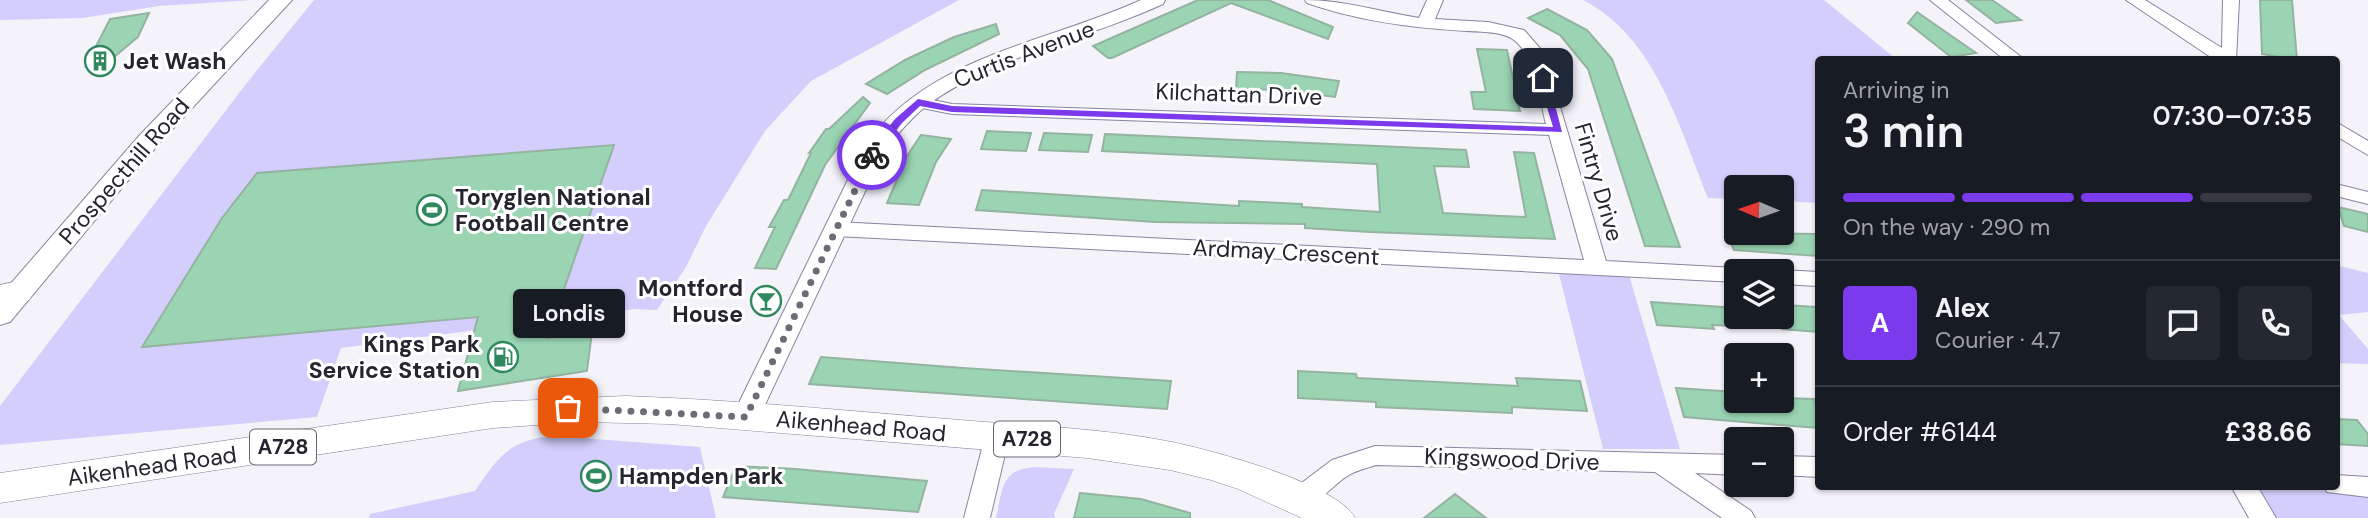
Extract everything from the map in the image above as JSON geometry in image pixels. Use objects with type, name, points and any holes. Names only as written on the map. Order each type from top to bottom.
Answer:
[{"type":"main road","name":"Prospecthill Road","points":[[6,301],[148,141],[281,0]]},
{"type":"main road","name":"Aikenhead Road","points":[[0,488],[530,411],[622,410],[1064,440],[1161,453],[1222,467],[1300,498],[1336,518]]},
{"type":"street","name":"Curtis Avenue","points":[[746,417],[876,147],[918,102],[975,69],[1125,15],[1156,0]]},
{"type":"street","name":"Fintry Drive","points":[[1313,0],[1342,10],[1425,24],[1488,27],[1518,34],[1535,53],[1597,268]]},
{"type":"street","points":[[1425,24],[1434,0]]},
{"type":"street","points":[[1938,0],[2012,56]]},
{"type":"street","points":[[2134,0],[2223,56]]},
{"type":"street","points":[[2227,56],[2230,54],[2231,0]]},
{"type":"street","name":"Kilchattan Drive","points":[[918,102],[952,109],[1559,130]]},
{"type":"street","points":[[2340,130],[2364,143]]},
{"type":"street","points":[[2340,191],[2368,198]]},
{"type":"street","name":"Ardmay Crescent","points":[[836,229],[1724,274]]},
{"type":"street","points":[[1794,278],[1815,279]]},
{"type":"street","points":[[977,518],[997,437]]},
{"type":"street","name":"Kingswood Drive","points":[[1300,498],[1341,467],[1375,455],[1724,465]]},
{"type":"street","points":[[1658,463],[1742,518]]},
{"type":"street","points":[[1794,466],[1815,467]]},
{"type":"street","points":[[2340,485],[2368,486]]},
{"type":"street","points":[[2246,490],[2263,518]]},
{"type":"shaded area","points":[[0,0],[253,0],[159,6],[82,18],[0,20]]},
{"type":"shaded area","name":"Toryglen National Football Centre","points":[[314,0],[959,0],[811,81],[765,131],[706,226],[686,267],[657,310],[635,309],[341,348],[317,417],[0,445],[0,406],[246,84]]},
{"type":"shaded area","points":[[1583,0],[1824,0],[1892,56],[1815,56],[1815,203],[1794,202],[1794,175],[1724,175],[1724,199],[1708,198],[1662,87],[1629,36],[1608,16]]},
{"type":"shaded area","points":[[2340,266],[2368,273],[2368,312],[2340,315]]},
{"type":"shaded area","points":[[1559,274],[1629,275],[1680,449],[1603,449]]},
{"type":"shaded area","points":[[2340,316],[2368,349],[2368,364],[2340,363]]},
{"type":"shaded area","name":"Hampden Park","points":[[555,436],[700,447],[716,518],[369,518],[370,514],[475,491],[499,459],[516,445]]},
{"type":"shaded area","points":[[1034,467],[1074,469],[1054,514],[1055,518],[996,518],[1002,490],[1009,477],[1015,472]]},
{"type":"shaded area","points":[[2250,490],[2368,490],[2368,518],[2267,518]]},
{"type":"building","points":[[1198,0],[1268,0],[1333,27],[1328,39],[1231,3],[1112,58],[1108,58],[1093,46]]},
{"type":"building","points":[[1966,0],[1992,0],[2021,20],[1996,23]]},
{"type":"building","points":[[2260,0],[2292,0],[2297,56],[2262,54]]},
{"type":"building","points":[[1547,9],[1587,30],[1612,59],[1680,247],[1645,246],[1588,69],[1560,35],[1528,18]]},
{"type":"building","points":[[1917,12],[1976,53],[1950,56],[1908,23]]},
{"type":"building","points":[[149,13],[138,37],[107,63],[86,66],[110,19]]},
{"type":"building","points":[[996,24],[999,34],[925,70],[887,94],[866,84],[905,60],[954,37]]},
{"type":"building","points":[[1477,49],[1507,50],[1520,111],[1474,109],[1471,92],[1486,92]]},
{"type":"building","points":[[1237,72],[1281,73],[1339,81],[1335,97],[1282,90],[1236,89]]},
{"type":"building","points":[[863,97],[870,103],[825,165],[776,269],[755,268],[775,227],[769,227],[784,200],[788,200],[809,153],[826,129]]},
{"type":"building","points":[[987,131],[1031,133],[1026,151],[981,149]]},
{"type":"building","points":[[1044,133],[1092,135],[1088,152],[1039,150]]},
{"type":"building","points":[[1105,134],[1466,150],[1469,167],[1434,166],[1443,213],[1501,216],[1526,217],[1514,152],[1534,153],[1555,239],[1370,232],[1305,228],[1305,224],[1155,222],[976,210],[982,190],[1239,206],[1239,201],[1302,204],[1302,207],[1380,212],[1377,164],[1102,151]]},
{"type":"building","points":[[921,135],[951,139],[936,162],[919,205],[887,203],[907,156]]},
{"type":"building","name":"Toryglen National Football Centre","points":[[614,145],[547,338],[592,332],[587,371],[458,391],[478,317],[142,347],[222,218],[257,173]]},
{"type":"building","points":[[2340,207],[2368,214],[2368,232],[2344,226]]},
{"type":"building","points":[[1794,234],[1815,234],[1815,256],[1734,250],[1732,245],[1794,245]]},
{"type":"building","points":[[1651,302],[1724,307],[1724,326],[1712,325],[1714,329],[1657,325]]},
{"type":"building","points":[[1794,306],[1815,307],[1815,332],[1782,329],[1794,329]]},
{"type":"building","points":[[821,357],[1171,381],[1167,409],[809,384]]},
{"type":"building","points":[[1298,371],[1356,374],[1357,378],[1518,386],[1516,378],[1580,381],[1587,411],[1512,407],[1512,413],[1376,407],[1376,402],[1298,398]]},
{"type":"building","points":[[1676,388],[1724,391],[1724,413],[1794,413],[1794,398],[1814,399],[1815,428],[1684,417]]},
{"type":"building","points":[[2340,419],[2357,420],[2368,434],[2368,446],[2340,444]]},
{"type":"building","points":[[736,466],[927,481],[918,512],[723,497]]},
{"type":"building","points":[[1080,493],[1141,499],[1190,513],[1190,518],[1074,518]]},
{"type":"building","points":[[1455,494],[1486,518],[1424,518]]},
{"type":"way so far","points":[[568,408],[746,417],[872,155]]},
{"type":"place","name":"Jet Wash","points":[[100,61]]},
{"type":"place","name":"Toryglen National Football Centre","points":[[432,210]]},
{"type":"place","name":"Montford House","points":[[766,301]]},
{"type":"place","name":"Kings Park Service Station","points":[[503,357]]},
{"type":"place","name":"Londis","points":[[568,408]]},
{"type":"place","name":"Hampden Park","points":[[596,476]]},
{"type":"route","points":[[872,155],[898,121],[918,102],[952,109],[1559,130],[1543,78]]}]
